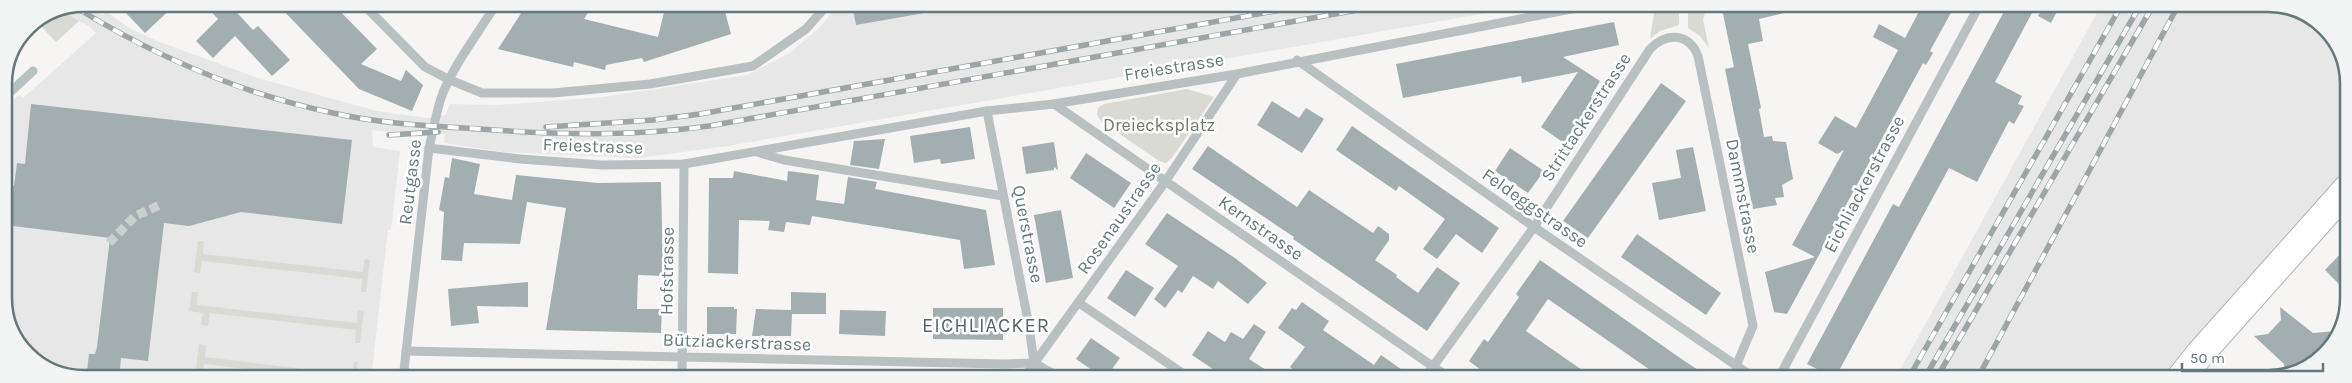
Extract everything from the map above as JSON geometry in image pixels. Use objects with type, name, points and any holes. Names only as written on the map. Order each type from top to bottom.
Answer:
[{"type":"main road","points":[[2186,370],[2198,354],[2340,197]]},
{"type":"street","points":[[370,12],[416,59],[450,80],[482,93],[553,93],[650,84],[753,66],[806,29],[821,12]]},
{"type":"street","name":"Reutgasse","points":[[404,370],[429,148],[441,98],[491,12]]},
{"type":"street","name":"Freiestrasse","points":[[429,148],[520,159],[602,165],[684,164],[987,111],[1054,104],[1237,74],[1297,60],[1554,12]]},
{"type":"street","name":"Eichliackerstrasse","points":[[1783,370],[1976,12]]},
{"type":"street","name":"Strittackerstrasse","points":[[1430,370],[1534,227],[1650,49],[1665,38],[1682,37]]},
{"type":"street","name":"Dammstrasse","points":[[1682,37],[1690,41],[1698,56],[1753,326],[1736,366]]},
{"type":"street","name":"Feldeggstrasse","points":[[1297,60],[1534,227],[1742,370]]},
{"type":"street","points":[[12,91],[33,71]]},
{"type":"street","name":"Rosenaustrasse","points":[[1029,370],[1165,182],[1237,74]]},
{"type":"street","name":"Kernstrasse","points":[[1054,104],[1439,370]]},
{"type":"street","name":"Querstrasse","points":[[987,111],[1029,326],[1034,363]]},
{"type":"street","name":"Freiestrasse","points":[[754,151],[784,160],[1003,196]]},
{"type":"street","name":"Hofstrasse","points":[[682,370],[684,164]]},
{"type":"street","points":[[1079,302],[1177,370]]},
{"type":"street","name":"Bütziackerstrasse","points":[[406,351],[936,363],[1034,363],[1046,370]]},
{"type":"shaded area","points":[[98,12],[102,15],[107,12],[129,28],[157,41],[261,79],[377,111],[427,118],[445,115],[450,104],[497,105],[603,97],[747,75],[790,53],[821,26],[832,12],[1492,12],[728,146],[638,158],[503,152],[444,143],[445,134],[419,135],[372,130],[373,147],[400,151],[391,230],[388,230],[372,370],[75,370],[52,363],[30,346],[16,322],[12,299],[12,101],[19,95],[23,98],[96,33],[90,27],[68,15]]},
{"type":"shaded area","points":[[2098,12],[2277,13],[2300,20],[2315,30],[2325,41],[2336,61],[2340,84],[2340,197],[2188,370],[1900,370]]},
{"type":"green space","points":[[1654,12],[1679,12],[1679,25],[1660,31],[1650,39]]},
{"type":"green space","points":[[1688,12],[1705,12],[1703,20],[1709,48],[1700,36],[1688,28]]},
{"type":"green space","points":[[68,15],[79,21],[56,42],[42,27],[57,18]]},
{"type":"green space","name":"Dreiecksplatz","points":[[1187,89],[1214,97],[1171,159],[1166,163],[1159,161],[1101,121],[1097,115],[1098,108],[1104,104]]},
{"type":"green space","points":[[198,241],[204,241],[203,254],[363,272],[365,259],[370,260],[366,292],[361,292],[362,279],[202,261],[200,273],[194,272]]},
{"type":"green space","points":[[192,292],[198,292],[197,305],[357,323],[358,310],[364,311],[360,343],[355,343],[356,330],[210,313],[208,326],[201,325],[203,313],[189,311]]},
{"type":"green space","points":[[199,344],[206,345],[205,357],[311,370],[253,370],[204,364],[203,370],[196,370]]},
{"type":"green space","points":[[354,362],[358,362],[357,370],[353,370]]},
{"type":"building","points":[[125,12],[167,12],[145,33]]},
{"type":"building","points":[[211,12],[236,12],[253,30],[258,26],[290,60],[272,76],[235,36],[213,58],[196,41],[218,19]]},
{"type":"building","points":[[285,12],[341,12],[377,49],[361,64],[401,81],[406,70],[423,85],[412,111],[359,89]]},
{"type":"building","points":[[522,12],[588,12],[584,19],[658,37],[664,12],[725,12],[731,34],[644,62],[642,58],[606,65],[605,70],[574,62],[573,67],[498,49]]},
{"type":"building","points":[[854,12],[930,12],[856,25]]},
{"type":"building","points":[[1723,12],[1788,12],[1759,19],[1763,41],[1748,44],[1761,108],[1759,109],[1764,137],[1772,136],[1773,141],[1786,142],[1793,179],[1782,185],[1784,197],[1775,198],[1777,205],[1753,209],[1725,69],[1734,67]]},
{"type":"building","points":[[1919,12],[1951,12],[1930,51],[1933,53],[1926,65],[1923,63],[1787,314],[1774,312],[1765,272],[1815,257],[1792,245],[1844,150],[1837,154],[1818,143],[1835,116],[1856,128],[1898,50],[1873,37],[1879,24],[1905,38]]},
{"type":"building","points":[[2004,12],[2032,13],[1995,82],[2022,96],[2018,104],[2024,106],[2014,124],[2009,121],[1977,182],[1949,168],[1839,370],[1819,370],[1807,364],[1893,204],[1899,207]]},
{"type":"building","points":[[2040,12],[2057,12],[2051,23],[2038,16]]},
{"type":"building","points":[[1614,22],[1619,45],[1563,57],[1600,81],[1591,97],[1594,100],[1564,143],[1541,127],[1578,72],[1522,83],[1521,76],[1403,98],[1396,64]]},
{"type":"building","points":[[1661,83],[1686,101],[1588,238],[1563,221]]},
{"type":"building","points":[[1272,101],[1299,118],[1306,108],[1324,119],[1302,153],[1257,125]]},
{"type":"building","points":[[31,104],[352,140],[342,224],[241,212],[189,226],[164,223],[148,361],[121,358],[120,370],[87,370],[89,354],[95,354],[97,347],[110,238],[12,226],[12,186],[14,186],[17,163],[25,164]]},
{"type":"building","points":[[1352,126],[1499,228],[1482,253],[1456,234],[1437,259],[1423,249],[1445,219],[1399,186],[1396,191],[1336,150]]},
{"type":"building","points":[[970,127],[975,159],[941,164],[940,159],[914,163],[910,136]]},
{"type":"building","points":[[885,139],[879,169],[850,165],[854,141]]},
{"type":"building","points":[[1054,142],[1058,170],[1054,167],[1054,170],[1026,174],[1022,147]]},
{"type":"building","points":[[1208,146],[1297,207],[1309,190],[1373,233],[1378,226],[1389,234],[1389,240],[1375,260],[1418,293],[1437,267],[1460,283],[1427,331],[1293,239],[1294,237],[1192,169]]},
{"type":"building","points":[[1693,147],[1706,211],[1659,220],[1652,183],[1681,178],[1676,150]]},
{"type":"building","points":[[1510,148],[1544,171],[1528,193],[1495,171]]},
{"type":"building","points":[[1086,153],[1131,183],[1114,208],[1070,178]]},
{"type":"building","points":[[452,158],[480,164],[474,194],[512,200],[516,175],[598,183],[661,182],[663,276],[638,275],[637,309],[662,309],[661,333],[546,330],[566,208],[527,202],[520,244],[464,243],[462,261],[441,260],[444,212],[439,210],[445,177],[449,178]]},
{"type":"building","points":[[734,171],[787,181],[788,171],[819,175],[816,200],[844,204],[848,177],[877,182],[875,189],[986,210],[995,265],[964,269],[960,240],[812,216],[810,225],[786,222],[784,232],[768,230],[770,221],[739,220],[738,274],[708,273],[709,178],[733,178]]},
{"type":"building","points":[[1061,210],[1073,278],[1046,283],[1034,215]]},
{"type":"building","points":[[1167,213],[1235,258],[1267,283],[1248,304],[1218,281],[1213,289],[1193,276],[1182,293],[1178,290],[1165,308],[1154,299],[1178,266],[1145,244]]},
{"type":"building","points":[[1637,234],[1721,293],[1706,315],[1621,257]]},
{"type":"building","points":[[2340,254],[2340,285],[2325,270]]},
{"type":"building","points":[[1540,260],[1698,370],[1650,370],[1548,299],[1526,331],[1582,370],[1481,370],[1469,361],[1484,339],[1488,342],[1519,297],[1516,294]]},
{"type":"building","points":[[1126,270],[1154,288],[1135,317],[1107,298]]},
{"type":"building","points":[[528,282],[528,307],[477,306],[479,323],[451,326],[448,289]]},
{"type":"building","points":[[791,292],[826,293],[826,314],[792,314],[791,336],[752,336],[756,309],[791,310]]},
{"type":"building","points":[[1302,302],[1329,321],[1323,330],[1374,365],[1381,355],[1402,370],[1294,370],[1290,367],[1305,347],[1278,328],[1292,308],[1296,310]]},
{"type":"building","points":[[707,307],[734,307],[734,309],[737,309],[736,334],[707,334]]},
{"type":"building","points":[[2280,307],[2313,333],[2332,331],[2315,353],[2304,361],[2284,368],[2284,364],[2254,336],[2268,334],[2281,320]]},
{"type":"building","points":[[933,308],[1003,308],[1003,340],[933,339]]},
{"type":"building","points":[[840,310],[886,311],[885,336],[839,334]]},
{"type":"building","points":[[1254,324],[1266,332],[1249,359],[1266,370],[1214,370],[1192,355],[1208,331],[1225,342],[1231,332],[1243,339]]},
{"type":"building","points":[[1091,338],[1120,358],[1111,370],[1092,370],[1076,359]]},
{"type":"tunnel","points":[[109,243],[135,216],[160,205]]},
{"type":"railway","points":[[83,12],[136,42],[232,84],[299,105],[333,113],[413,124],[521,132],[602,134],[655,132],[709,126],[1346,12]]},
{"type":"railway","points":[[546,127],[653,120],[700,114],[1269,12]]},
{"type":"railway","points":[[1913,370],[2117,12]]},
{"type":"railway","points":[[1929,370],[2136,12]]},
{"type":"railway","points":[[1941,370],[2149,12]]},
{"type":"railway","points":[[1982,370],[2175,12]]},
{"type":"railway","points":[[389,135],[438,132]]},
{"type":"district","name":"EICHLIACKER","points":[[986,325]]}]
